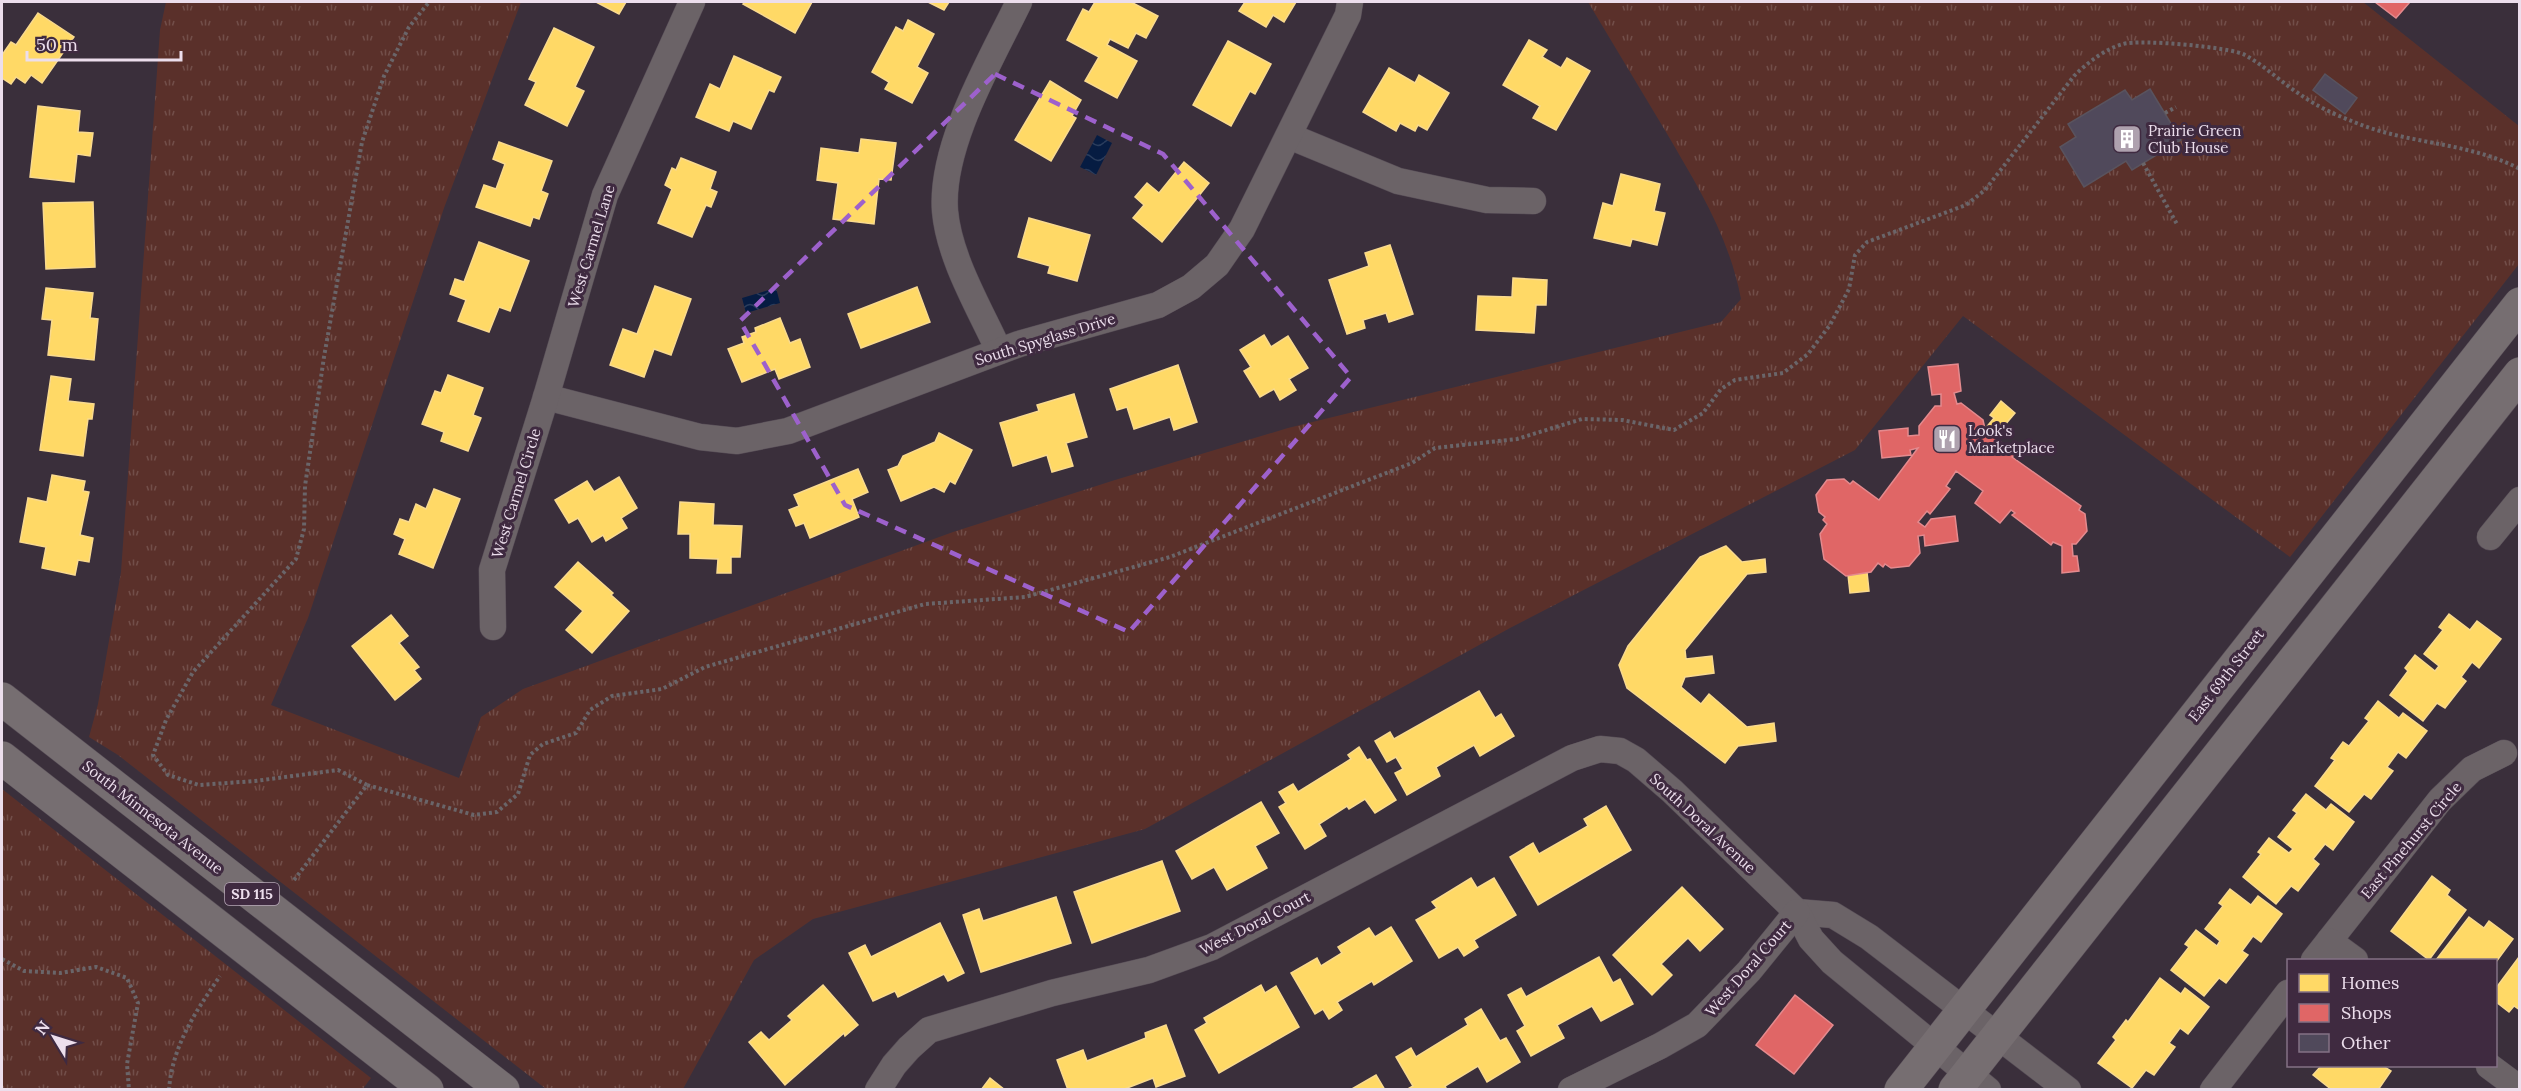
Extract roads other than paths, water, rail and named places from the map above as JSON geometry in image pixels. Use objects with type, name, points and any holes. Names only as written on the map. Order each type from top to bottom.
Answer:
[{"type":"main road","name":"East 69th Street","points":[[1901,1089],[2520,303]]},
{"type":"main road","points":[[1970,1084],[1997,1036],[2520,374]]},
{"type":"main road","name":"South Minnesota Avenue","points":[[2,699],[503,1089]]},
{"type":"main road","name":"SD 115","points":[[2,758],[427,1089]]},
{"type":"street","name":"West Carmel Lane","points":[[546,397],[605,195],[692,2]]},
{"type":"street","points":[[999,351],[957,258],[945,211],[948,168],[958,132],[1019,2]]},
{"type":"street","name":"South Spyglass Drive","points":[[546,397],[700,437],[737,441],[788,431],[999,351],[1158,305],[1191,287],[1217,265],[1242,229],[1348,15],[1350,2]]},
{"type":"street","points":[[1289,136],[1398,181],[1487,200],[1533,201]]},
{"type":"street","name":"West Carmel Circle","points":[[493,627],[492,570],[546,397]]},
{"type":"street","points":[[2490,537],[2520,500]]},
{"type":"street","name":"South Doral Avenue","points":[[1600,748],[1620,751],[1636,760],[1672,791],[1797,912],[1811,939],[1832,962],[1934,1047],[1970,1084]]},
{"type":"street","name":"West Doral Court","points":[[878,1089],[894,1065],[929,1030],[1052,993],[1149,970],[1212,947],[1572,758],[1600,748]]},
{"type":"street","name":"East Pinehurst Circle","points":[[2315,959],[2440,800],[2472,768],[2504,753]]},
{"type":"street","points":[[1797,912],[1833,915],[1869,937],[2068,1089]]},
{"type":"street","name":"West Doral Court","points":[[1571,1089],[1660,1046],[1697,1025],[1749,971],[1797,912]]},
{"type":"street","points":[[2329,940],[2354,959]]},
{"type":"street","points":[[2213,1089],[2287,996]]},
{"type":"street","points":[[2492,1067],[2520,1089]]},
{"type":"water","points":[[1097,135],[1112,143],[1096,175],[1080,167]]},
{"type":"water","points":[[776,288],[780,303],[746,313],[742,298]]},
{"type":"place","name":"Prairie Green Club House","points":[[2127,139]]},
{"type":"place","name":"Look's Marketplace","points":[[1947,439]]}]
